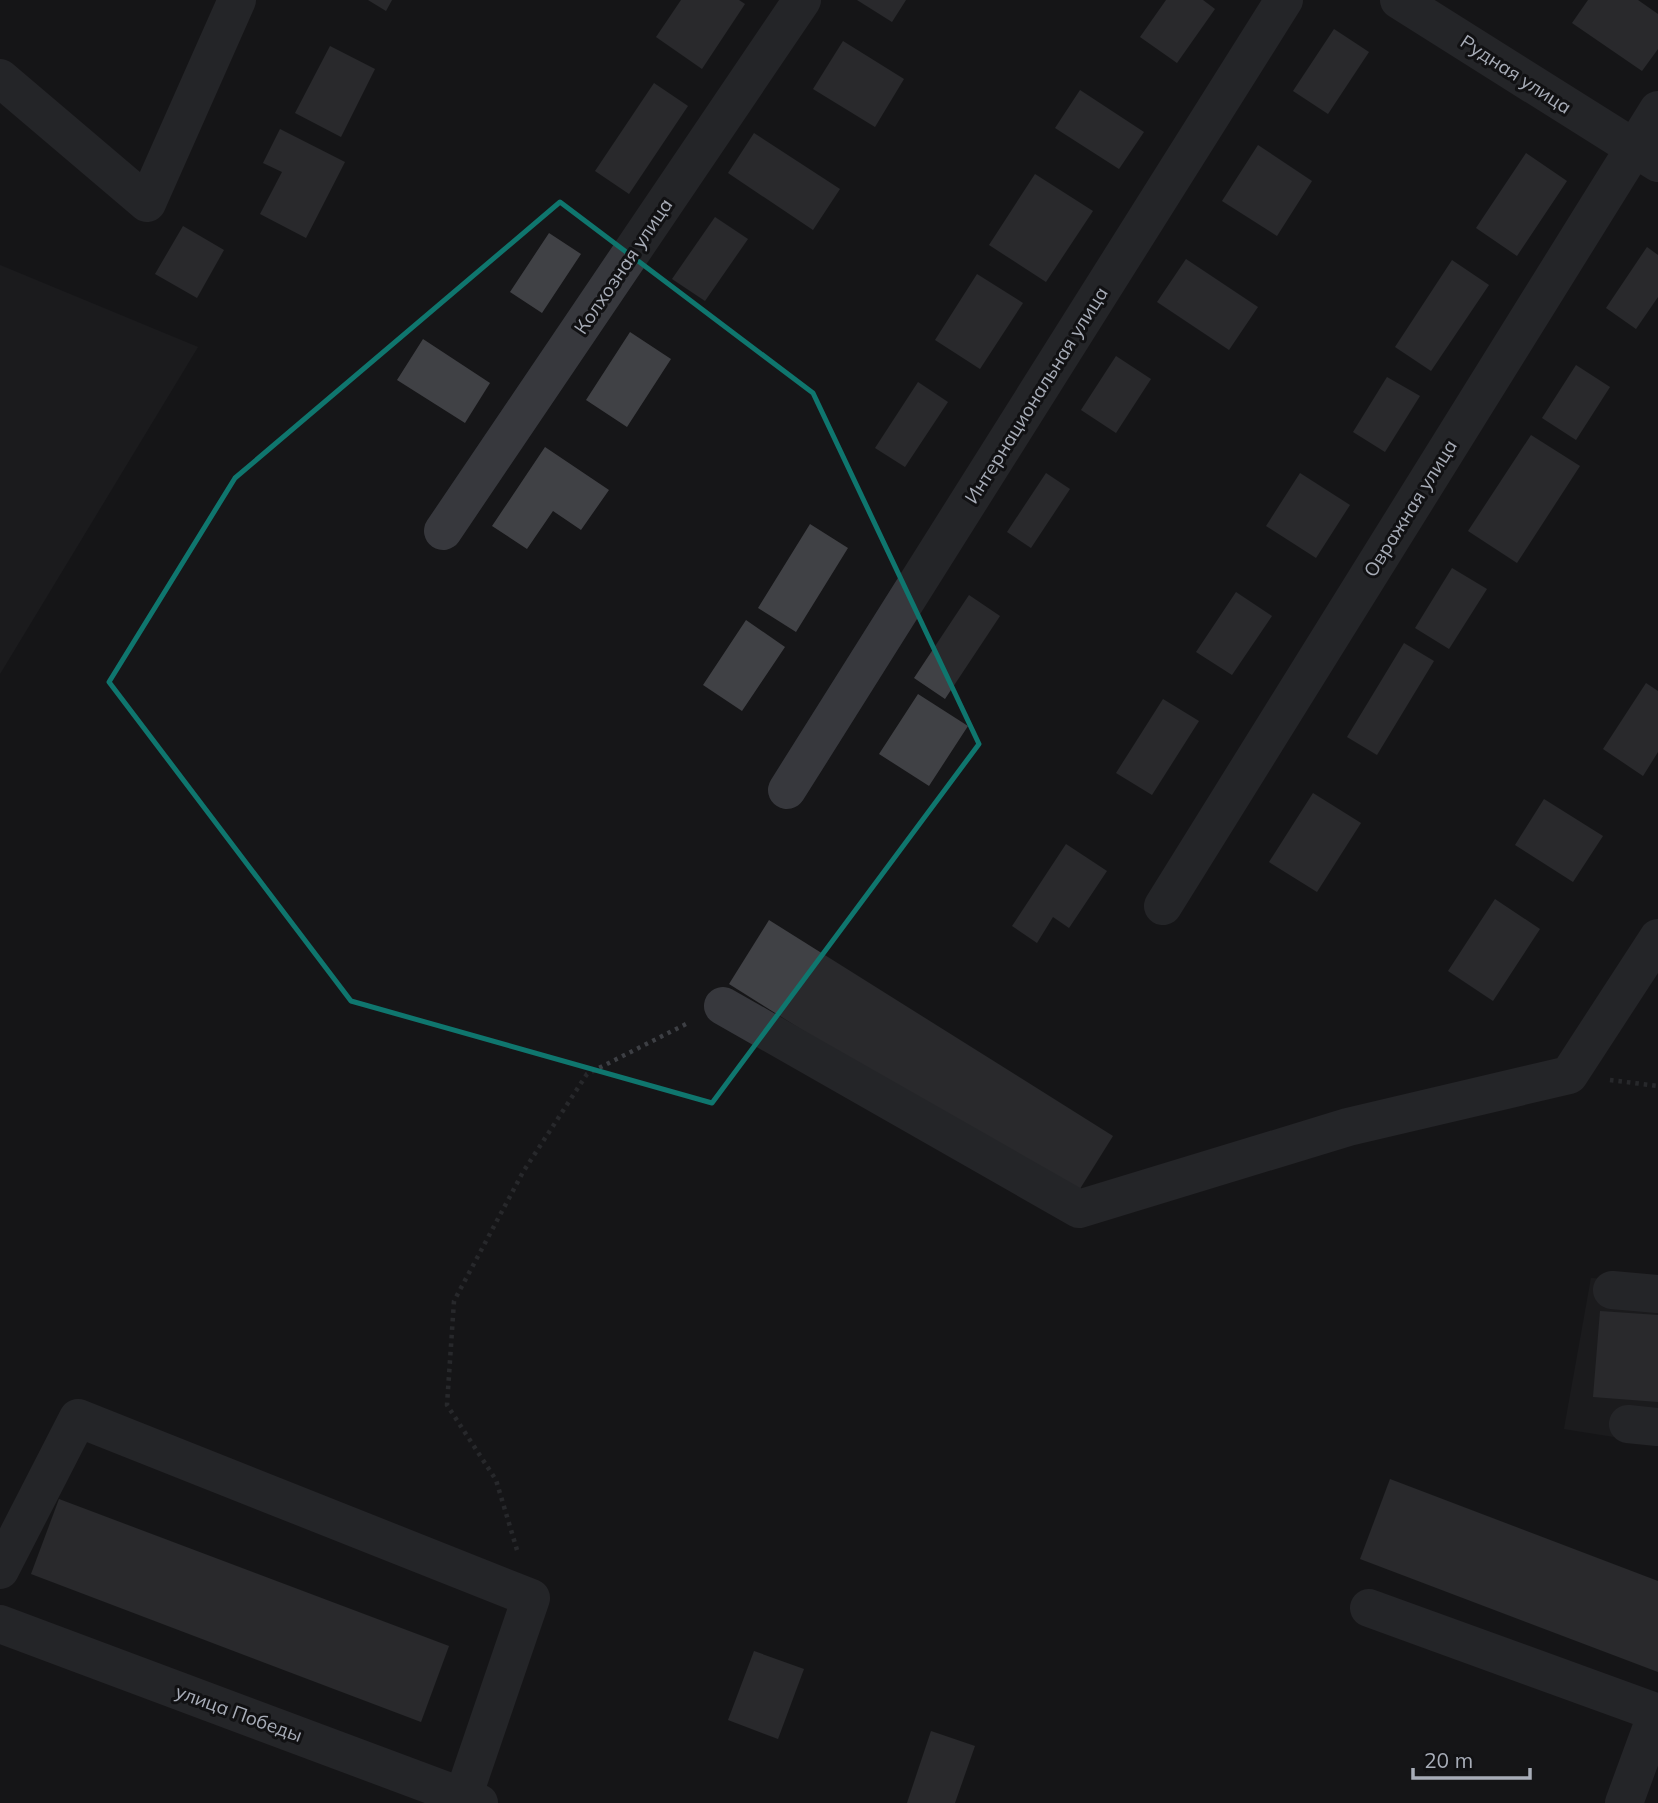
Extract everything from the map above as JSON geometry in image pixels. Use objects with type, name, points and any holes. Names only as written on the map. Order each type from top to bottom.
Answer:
[{"type":"street","points":[[0,78],[147,203],[237,0]]},
{"type":"street","name":"Колхозная улица","points":[[443,531],[802,0]]},
{"type":"street","name":"Интернациональная улица","points":[[787,790],[1284,0]]},
{"type":"street","name":"Рудная улица","points":[[1399,0],[1646,156]]},
{"type":"street","name":"Овражная улица","points":[[1163,906],[1646,156],[1658,110]]},
{"type":"street","points":[[723,1006],[1079,1209],[1348,1126],[1569,1075],[1658,938]]},
{"type":"street","points":[[1612,1290],[1658,1294]]},
{"type":"street","points":[[0,1570],[78,1418],[531,1598],[471,1800]]},
{"type":"street","points":[[1369,1608],[1657,1713],[1624,1803]]},
{"type":"street","name":"улица Победы","points":[[0,1624],[471,1800]]},
{"type":"path","points":[[531,1598],[496,1480],[447,1405],[454,1301],[523,1172],[587,1074],[723,1006]]},
{"type":"highlighted area","points":[[560,202],[813,393],[979,744],[712,1103],[351,1001],[109,682],[235,478]]},
{"type":"shaded area","points":[[0,265],[198,347],[0,674]]},
{"type":"shaded area","points":[[1591,1278],[1658,1283],[1658,1444],[1564,1429]]},
{"type":"building","points":[[368,0],[392,0],[386,11]]},
{"type":"building","points":[[681,0],[739,0],[745,4],[702,69],[656,37]]},
{"type":"building","points":[[857,0],[906,0],[892,22]]},
{"type":"building","points":[[1166,0],[1203,0],[1215,9],[1177,63],[1140,37]]},
{"type":"building","points":[[1588,0],[1638,0],[1658,14],[1658,49],[1642,71],[1572,23]]},
{"type":"building","points":[[1334,29],[1369,52],[1328,114],[1293,91]]},
{"type":"building","points":[[843,41],[904,79],[875,127],[813,89]]},
{"type":"building","points":[[330,46],[375,69],[341,137],[295,113]]},
{"type":"building","points":[[654,83],[688,106],[629,194],[595,171]]},
{"type":"building","points":[[1080,90],[1144,132],[1119,169],[1055,128]]},
{"type":"building","points":[[280,129],[345,162],[306,238],[260,214],[282,172],[263,163]]},
{"type":"building","points":[[754,133],[840,189],[813,230],[728,173]]},
{"type":"building","points":[[1258,145],[1312,181],[1277,236],[1222,201]]},
{"type":"building","points":[[1526,153],[1567,181],[1517,256],[1476,228]]},
{"type":"building","points":[[1035,174],[1093,211],[1046,282],[989,245]]},
{"type":"building","points":[[715,217],[748,239],[705,301],[672,279]]},
{"type":"building","points":[[183,226],[224,250],[197,298],[155,274]]},
{"type":"building","points":[[549,233],[581,254],[542,313],[510,292]]},
{"type":"building","points":[[1647,247],[1658,255],[1658,297],[1636,329],[1606,308]]},
{"type":"building","points":[[1186,259],[1258,307],[1229,350],[1157,302]]},
{"type":"building","points":[[1452,260],[1489,285],[1431,371],[1395,347]]},
{"type":"building","points":[[977,274],[1023,303],[980,369],[935,340]]},
{"type":"building","points":[[630,332],[671,359],[627,427],[586,400]]},
{"type":"building","points":[[423,339],[490,383],[465,423],[397,380]]},
{"type":"building","points":[[1116,356],[1151,379],[1116,433],[1081,410]]},
{"type":"building","points":[[1576,365],[1610,387],[1576,440],[1542,418]]},
{"type":"building","points":[[1387,377],[1420,396],[1385,452],[1353,432]]},
{"type":"building","points":[[918,382],[948,402],[905,467],[875,448]]},
{"type":"building","points":[[1531,435],[1580,466],[1517,563],[1468,531]]},
{"type":"building","points":[[545,447],[609,490],[581,530],[553,511],[527,549],[492,526]]},
{"type":"building","points":[[1046,473],[1070,489],[1031,548],[1007,532]]},
{"type":"building","points":[[1300,473],[1350,505],[1316,558],[1266,526]]},
{"type":"building","points":[[810,524],[848,548],[796,632],[758,608]]},
{"type":"building","points":[[1452,568],[1487,589],[1449,649],[1415,628]]},
{"type":"building","points":[[1236,592],[1272,616],[1232,675],[1196,652]]},
{"type":"building","points":[[969,595],[1000,616],[945,699],[914,678]]},
{"type":"building","points":[[746,620],[785,647],[742,711],[703,685]]},
{"type":"building","points":[[1404,643],[1434,661],[1377,755],[1347,737]]},
{"type":"building","points":[[1646,683],[1658,691],[1658,752],[1643,776],[1603,749]]},
{"type":"building","points":[[918,694],[968,726],[929,786],[879,754]]},
{"type":"building","points":[[1163,699],[1199,721],[1152,795],[1116,773]]},
{"type":"building","points":[[1313,793],[1361,823],[1317,892],[1269,862]]},
{"type":"building","points":[[1544,799],[1603,836],[1573,882],[1515,845]]},
{"type":"building","points":[[1066,844],[1107,871],[1069,928],[1053,917],[1037,943],[1012,926]]},
{"type":"building","points":[[1495,899],[1540,929],[1493,1001],[1448,971]]},
{"type":"building","points":[[769,920],[1113,1136],[1073,1200],[729,984]]},
{"type":"building","points":[[1600,1311],[1658,1315],[1658,1402],[1593,1397]]},
{"type":"building","points":[[1390,1479],[1658,1581],[1658,1672],[1360,1559]]},
{"type":"building","points":[[59,1499],[449,1646],[421,1722],[31,1574]]},
{"type":"building","points":[[754,1651],[804,1669],[778,1739],[728,1720]]},
{"type":"building","points":[[931,1731],[975,1746],[955,1803],[907,1803]]}]
